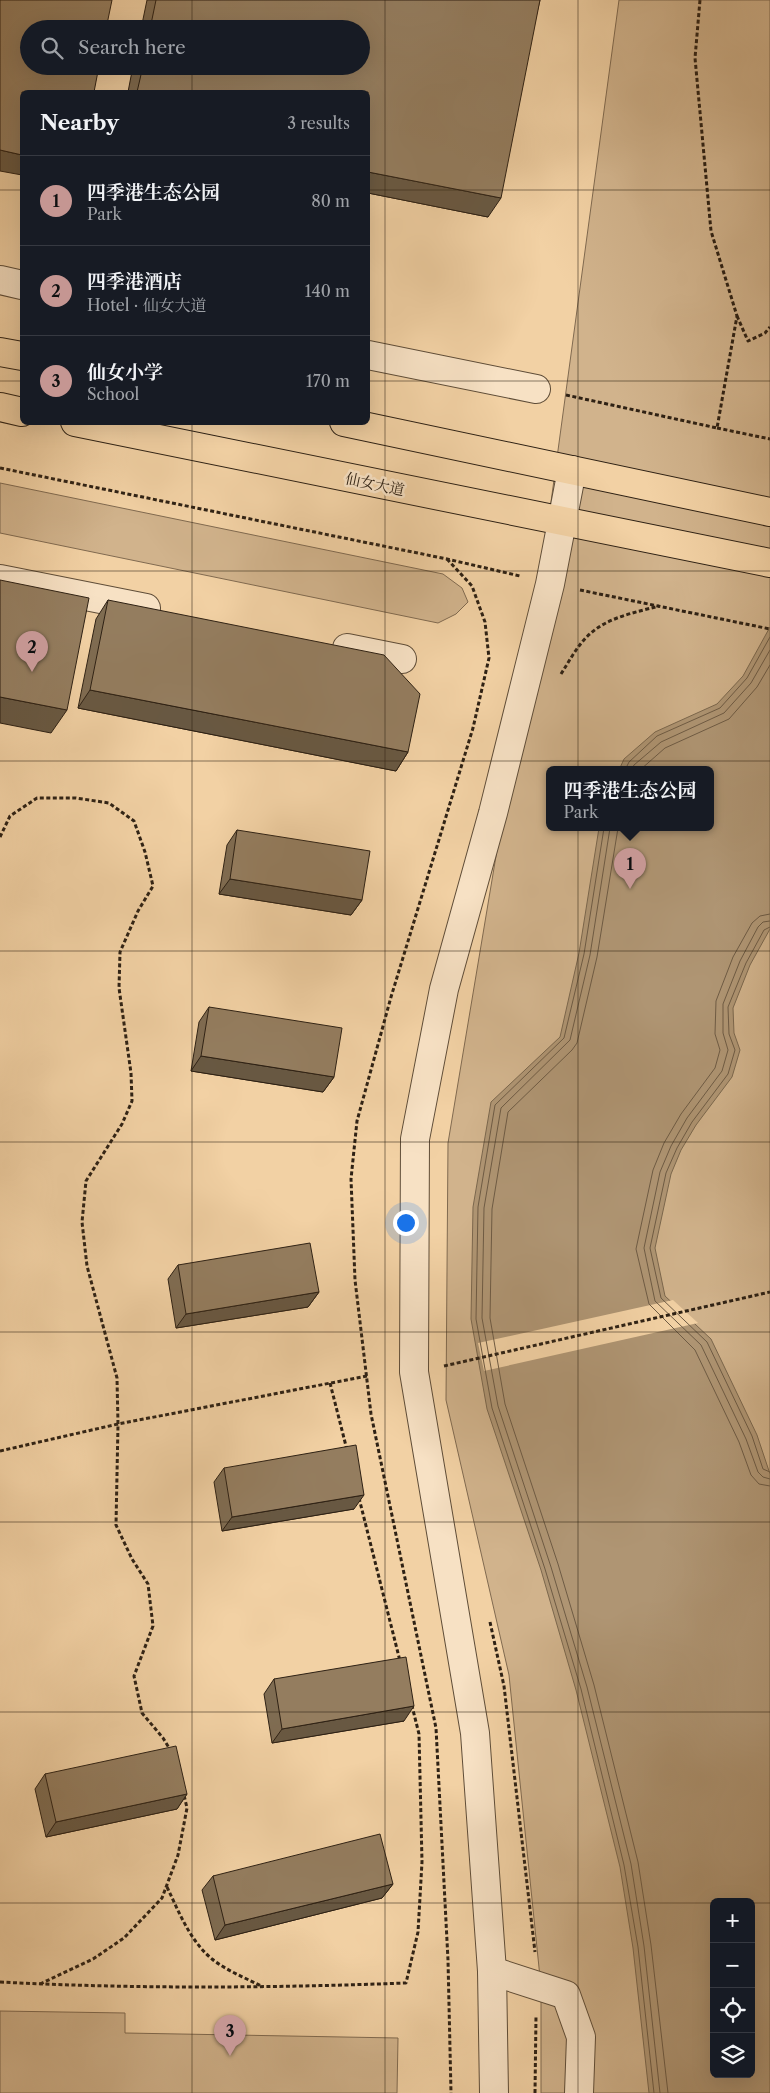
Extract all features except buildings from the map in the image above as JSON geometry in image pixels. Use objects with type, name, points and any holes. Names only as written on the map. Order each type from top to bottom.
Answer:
[{"type":"main road","points":[[0,352],[20,356]]},
{"type":"main road","points":[[0,407],[20,412]]},
{"type":"main road","name":"仙女大道","points":[[89,425],[770,563]]},
{"type":"main road","points":[[358,425],[770,512]]},
{"type":"street","points":[[0,280],[20,285]]},
{"type":"street","points":[[370,355],[536,389]]},
{"type":"street","points":[[494,2093],[492,1970],[475,1733],[414,1372],[415,1139],[444,989],[493,812],[550,584],[572,470]]},
{"type":"street","points":[[0,579],[167,612]]},
{"type":"street","points":[[324,644],[402,659]]},
{"type":"street","points":[[492,1970],[566,1995],[581,2037],[579,2093]]},
{"type":"path","points":[[700,0],[696,58],[711,231],[737,316],[748,341],[765,333],[770,327]]},
{"type":"path","points":[[717,428],[737,316]]},
{"type":"path","points":[[536,389],[770,439]]},
{"type":"path","points":[[0,468],[448,560],[550,584],[770,629]]},
{"type":"path","points":[[558,679],[577,649],[591,633],[604,624],[659,606]]},
{"type":"path","points":[[0,837],[10,816],[37,798],[76,798],[109,803],[134,821],[145,852],[153,886],[138,911],[120,952],[119,988],[131,1073],[132,1101],[122,1124],[86,1181],[82,1222],[87,1266],[117,1378],[116,1525],[132,1559],[148,1584],[153,1626],[134,1676],[142,1713],[163,1738],[173,1755]]},
{"type":"path","points":[[477,1359],[770,1292]]},
{"type":"path","points":[[441,1357],[441,1367]]},
{"type":"path","points":[[0,1451],[118,1424],[367,1376]]},
{"type":"path","points":[[330,1383],[349,1459]]},
{"type":"path","points":[[358,1497],[402,1668]]},
{"type":"path","points":[[489,1618],[504,1686],[534,1942],[536,2093]]},
{"type":"path","points":[[0,1982],[266,1988],[406,1983],[418,1932],[422,1862],[419,1734],[409,1696]]},
{"type":"path","points":[[39,1984],[94,1959],[124,1938],[162,1898],[178,1855],[187,1808],[184,1790]]},
{"type":"path","points":[[167,1886],[189,1932],[211,1958],[236,1974],[266,1988]]},
{"type":"shaded area","points":[[619,0],[770,0],[770,2093],[541,2093],[541,1987],[509,1675],[446,1400],[448,1143],[533,635]]},
{"type":"shaded area","points":[[0,483],[443,574],[462,588],[468,602],[456,614],[438,623],[0,533]]},
{"type":"shaded area","points":[[0,2011],[125,2013],[125,2033],[398,2038],[397,2093],[0,2093]]},
{"type":"water","points":[[770,627],[770,929],[750,965],[733,1008],[734,1033],[740,1050],[732,1077],[696,1125],[681,1150],[671,1174],[655,1248],[665,1296],[711,1339],[757,1435],[770,1474],[770,2093],[649,2093],[633,1948],[620,1867],[576,1690],[541,1570],[487,1409],[471,1319],[473,1207],[491,1102],[560,1037],[579,953],[599,831],[714,831],[714,766],[621,766],[624,759],[655,732],[717,704],[743,676]]},
{"type":"pier","points":[[673,1300],[698,1323],[484,1371],[478,1343]]},
{"type":"place","name":"四季港酒店","points":[[32,672]]},
{"type":"place","name":"四季港生态公园","points":[[630,889]]},
{"type":"place","name":"仙女小学","points":[[230,2056]]}]
